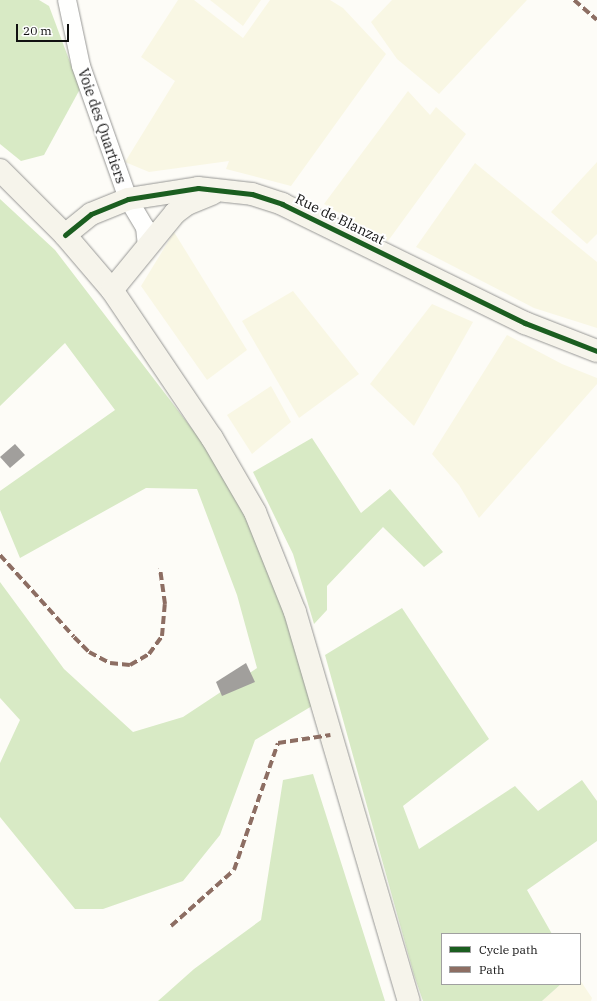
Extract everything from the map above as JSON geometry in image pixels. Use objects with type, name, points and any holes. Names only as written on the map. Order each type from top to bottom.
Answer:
[{"type":"main road","points":[[0,170],[65,235],[112,290],[165,365],[235,474],[276,562],[295,612],[409,1001]]},
{"type":"main road","name":"Rue de Blanzat","points":[[65,235],[91,214],[128,199],[198,188],[252,194],[282,204],[525,323],[597,350]]},
{"type":"main road","name":"Rue de Blanzat","points":[[112,290],[175,213],[201,197],[224,190]]},
{"type":"street","name":"Voie des Quartiers","points":[[67,0],[81,66],[128,199],[145,228],[147,246]]},
{"type":"shaded area","points":[[178,0],[194,0],[243,38],[270,0],[330,0],[343,8],[386,54],[291,186],[226,169],[229,161],[149,172],[125,162],[175,81],[141,57]]},
{"type":"shaded area","points":[[210,0],[261,0],[243,26]]},
{"type":"shaded area","points":[[392,0],[527,0],[439,94],[397,59],[371,22]]},
{"type":"shaded area","points":[[408,91],[430,115],[436,107],[466,134],[388,241],[324,204]]},
{"type":"shaded area","points":[[597,162],[597,234],[587,244],[551,212]]},
{"type":"shaded area","points":[[475,163],[597,262],[597,328],[534,308],[416,247]]},
{"type":"shaded area","points":[[174,232],[247,350],[207,380],[141,286]]},
{"type":"shaded area","points":[[293,291],[359,374],[299,418],[242,321]]},
{"type":"shaded area","points":[[432,304],[473,322],[414,426],[370,384]]},
{"type":"shaded area","points":[[507,335],[562,364],[597,378],[597,384],[479,518],[459,485],[432,454]]},
{"type":"shaded area","points":[[271,386],[291,422],[252,454],[227,415]]},
{"type":"shaded area","points":[[581,982],[592,998],[591,1001],[542,1001],[560,985],[581,985]]},
{"type":"green space","points":[[0,0],[39,0],[49,6],[80,89],[44,155],[21,161],[0,144]]},
{"type":"green space","points":[[0,199],[55,250],[203,443],[244,511],[290,629],[312,706],[255,740],[220,835],[183,881],[103,909],[75,909],[0,817],[0,763],[20,720],[0,698],[0,582],[64,669],[133,732],[183,717],[257,668],[237,595],[197,489],[146,488],[20,558],[0,510],[0,491],[115,410],[65,343],[0,406]]},
{"type":"green space","points":[[312,438],[361,513],[390,489],[443,552],[424,567],[383,527],[327,586],[327,610],[314,624],[293,554],[253,472]]},
{"type":"green space","points":[[402,608],[489,739],[403,806],[419,849],[515,786],[538,811],[582,780],[597,801],[597,841],[527,890],[551,933],[441,933],[441,985],[560,985],[542,1001],[423,1001],[414,975],[325,655]]},
{"type":"green space","points":[[313,774],[385,1001],[158,1001],[194,969],[261,920],[283,780]]},
{"type":"building","points":[[15,444],[25,455],[10,468],[0,457]]},
{"type":"building","points":[[246,663],[255,682],[222,696],[216,682]]},
{"type":"marked path","points":[[574,0],[597,20]]},
{"type":"marked path","points":[[0,555],[89,652],[110,663],[130,665],[149,654],[162,636],[165,604],[160,568]]},
{"type":"marked path","points":[[171,926],[234,870],[278,743],[330,735]]},
{"type":"cycle path","points":[[65,235],[91,214],[128,199],[198,188],[252,194],[282,204],[525,323],[597,351]]}]
